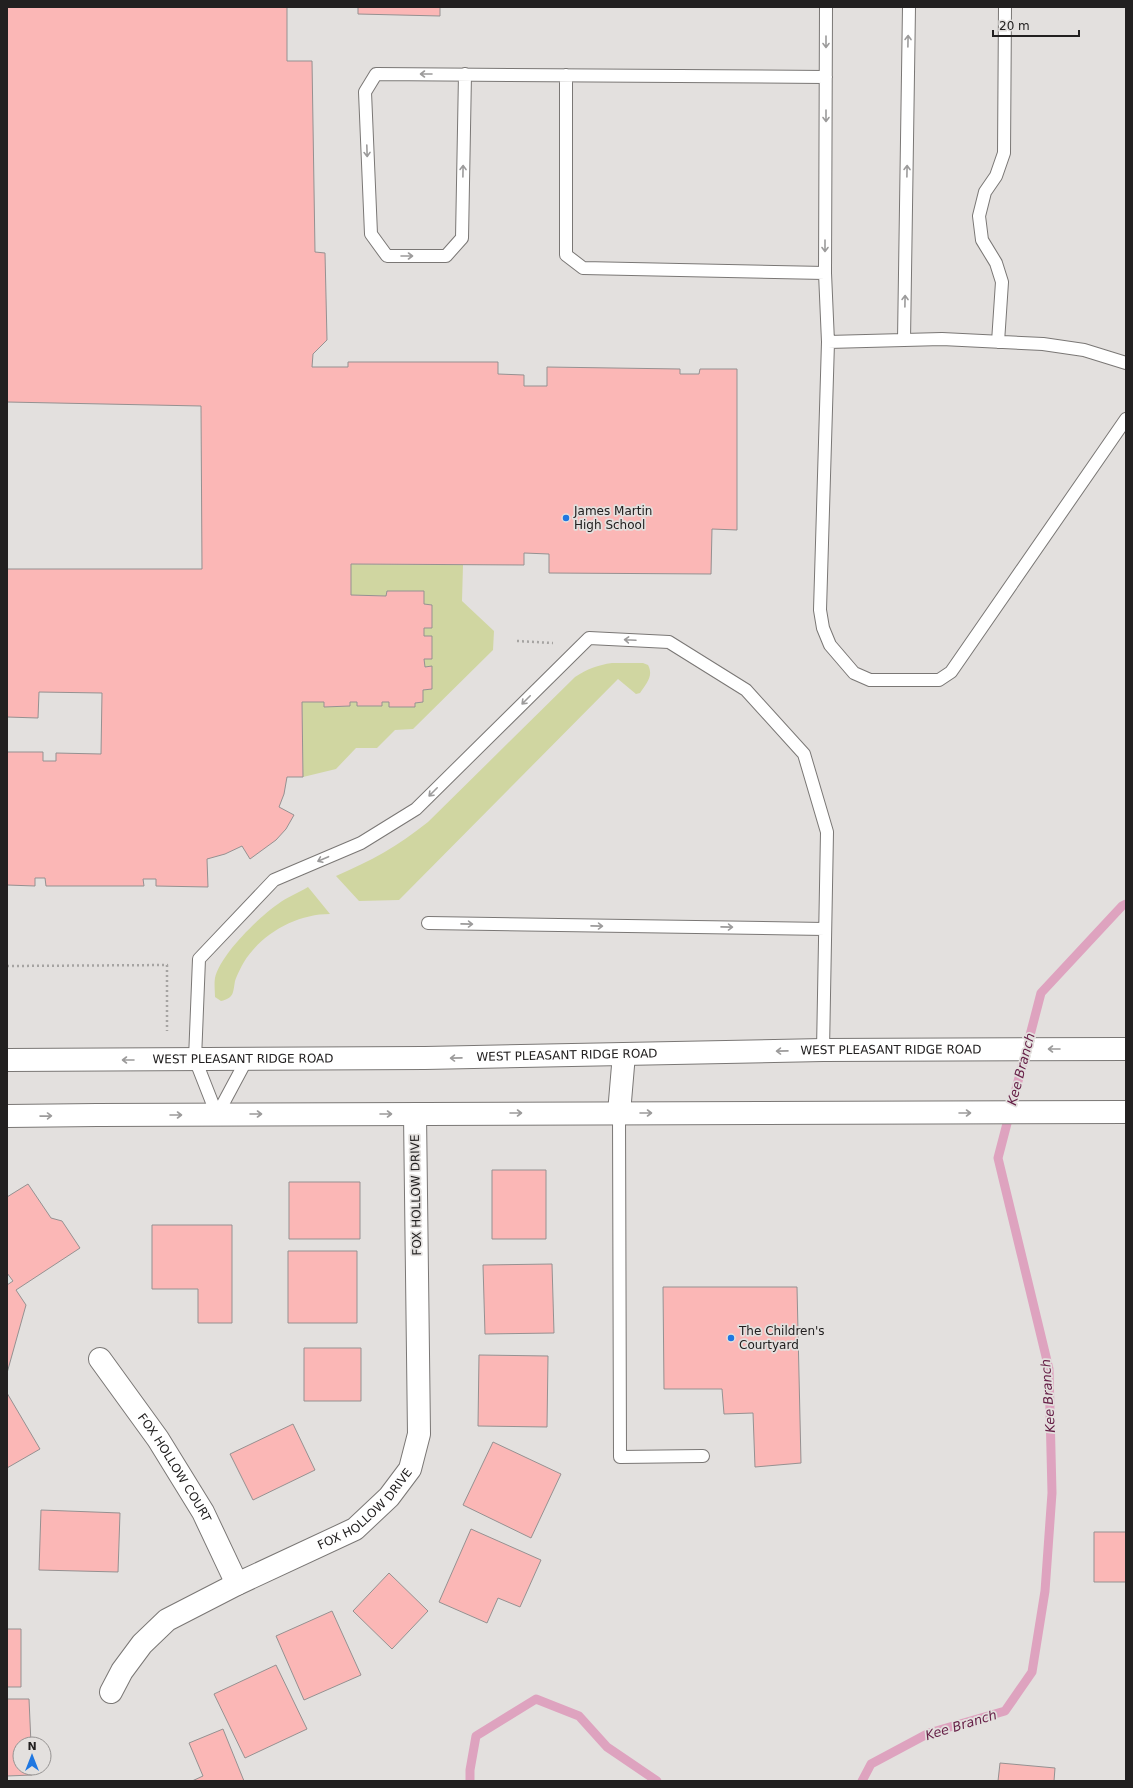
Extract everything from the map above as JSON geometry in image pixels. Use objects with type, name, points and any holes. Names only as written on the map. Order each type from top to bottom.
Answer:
[{"type":"main road","name":"WEST PLEASANT RIDGE ROAD","points":[[7,1060],[425,1058],[823,1050],[1126,1049]]},
{"type":"main road","points":[[619,1113],[624,1054]]},
{"type":"main road","points":[[7,1116],[217,1114],[1126,1112]]},
{"type":"main road","name":"FOX HOLLOW DRIVE","points":[[112,1692],[122,1671],[142,1644],[167,1620],[238,1584],[355,1529],[389,1497],[410,1469],[419,1434],[415,1114]]},
{"type":"main road","name":"FOX HOLLOW COURT","points":[[100,1359],[158,1439],[203,1512],[238,1584]]},
{"type":"lane","points":[[826,7],[825,273],[828,342],[820,610],[823,628],[830,645],[854,673],[870,680],[939,680],[951,672],[1126,419]]},
{"type":"lane","points":[[904,340],[909,7]]},
{"type":"lane","points":[[998,342],[1002,282],[996,263],[982,240],[978,216],[985,192],[996,176],[1004,153],[1005,7]]},
{"type":"lane","points":[[465,74],[462,238],[446,256],[387,256],[371,234],[365,92],[376,74],[465,74],[826,77]]},
{"type":"lane","points":[[566,75],[566,255],[583,268],[825,273]]},
{"type":"lane","points":[[828,342],[942,339],[1042,344],[1084,350],[1126,363]]},
{"type":"lane","points":[[217,1114],[194,1059],[199,959],[274,880],[361,843],[416,809],[589,638],[669,642],[746,690],[804,754],[827,832],[823,1050]]},
{"type":"lane","points":[[428,923],[825,929]]},
{"type":"lane","points":[[217,1114],[247,1059]]},
{"type":"lane","points":[[619,1113],[620,1457],[703,1456]]},
{"type":"path","points":[[517,641],[553,643]]},
{"type":"path","points":[[7,966],[167,965],[167,1031]]},
{"type":"green space","points":[[351,564],[463,565],[462,601],[494,631],[493,650],[413,729],[395,730],[377,748],[356,748],[336,769],[303,777],[302,702],[324,702],[324,707],[350,706],[350,702],[357,702],[357,706],[382,706],[382,702],[389,702],[389,707],[414,707],[415,703],[423,702],[423,690],[432,689],[432,666],[425,667],[424,659],[432,659],[432,636],[424,636],[424,628],[432,628],[432,605],[424,604],[424,592],[387,591],[386,596],[351,595]]},
{"type":"green space","points":[[612,663],[643,663],[648,665],[650,669],[650,676],[640,693],[636,694],[618,679],[399,900],[359,901],[336,876],[361,865],[417,831],[428,822],[575,677],[593,668]]},
{"type":"green space","points":[[308,887],[330,914],[305,917],[281,927],[270,934],[260,942],[244,962],[235,981],[231,997],[221,1001],[215,997],[215,978],[218,969],[241,937],[270,910],[285,899]]},
{"type":"building","name":"James Martin High School","points":[[7,7],[287,7],[287,61],[312,61],[315,252],[325,253],[327,340],[313,354],[312,367],[348,367],[348,362],[498,362],[498,374],[524,375],[524,386],[547,386],[547,367],[680,369],[680,374],[699,374],[700,369],[737,369],[737,530],[712,529],[711,574],[549,573],[549,554],[524,553],[524,565],[351,564],[351,595],[386,596],[387,591],[424,591],[424,604],[432,605],[432,628],[424,628],[424,636],[432,636],[432,659],[424,659],[425,667],[432,666],[432,689],[423,690],[423,702],[415,703],[415,707],[389,707],[389,702],[382,702],[382,706],[357,706],[357,702],[350,702],[350,706],[324,707],[324,702],[302,702],[303,777],[287,777],[284,794],[279,807],[294,815],[286,829],[276,840],[250,859],[242,846],[225,854],[207,859],[208,887],[156,886],[156,879],[143,879],[144,886],[46,886],[45,878],[35,878],[35,886],[7,885],[7,752],[43,752],[43,761],[56,761],[56,753],[101,754],[102,693],[39,692],[38,718],[7,717],[7,569],[202,569],[201,406],[7,402]]},
{"type":"building","points":[[358,7],[440,7],[440,16],[358,14]]},
{"type":"building","points":[[492,1170],[546,1170],[546,1239],[492,1239]]},
{"type":"building","points":[[289,1182],[360,1182],[360,1239],[289,1239]]},
{"type":"building","points":[[28,1184],[51,1218],[62,1221],[80,1248],[16,1290],[26,1305],[7,1373],[7,1285],[13,1281],[7,1273],[7,1197]]},
{"type":"building","points":[[152,1225],[232,1225],[232,1323],[198,1323],[198,1289],[152,1289]]},
{"type":"building","points":[[288,1251],[357,1251],[357,1323],[288,1323]]},
{"type":"building","points":[[552,1264],[554,1333],[485,1334],[483,1265]]},
{"type":"building","name":"The Children's Courtyard","points":[[663,1287],[797,1287],[801,1463],[755,1467],[753,1413],[724,1414],[722,1389],[664,1389]]},
{"type":"building","points":[[304,1348],[361,1348],[361,1401],[304,1401]]},
{"type":"building","points":[[479,1355],[548,1356],[547,1427],[478,1426]]},
{"type":"building","points":[[7,1393],[40,1449],[7,1468]]},
{"type":"building","points":[[293,1424],[315,1470],[253,1500],[230,1454]]},
{"type":"building","points":[[493,1442],[561,1474],[531,1538],[463,1505]]},
{"type":"building","points":[[41,1510],[120,1513],[118,1572],[39,1570]]},
{"type":"building","points":[[471,1529],[541,1560],[520,1607],[498,1598],[487,1623],[439,1602]]},
{"type":"building","points":[[1094,1532],[1126,1532],[1126,1582],[1094,1582]]},
{"type":"building","points":[[389,1573],[428,1611],[392,1649],[353,1611]]},
{"type":"building","points":[[332,1611],[361,1675],[304,1700],[276,1636]]},
{"type":"building","points":[[7,1629],[21,1629],[21,1687],[7,1687]]},
{"type":"building","points":[[276,1665],[307,1729],[245,1758],[214,1694]]},
{"type":"building","points":[[7,1699],[29,1699],[31,1736],[12,1736],[12,1776],[7,1776]]},
{"type":"building","points":[[223,1729],[244,1781],[192,1781],[203,1776],[189,1743]]},
{"type":"building","points":[[1000,1763],[1055,1768],[1054,1781],[998,1781]]},
{"type":"waterway","name":"Kee Branch","points":[[862,1781],[871,1764],[929,1733],[1005,1711],[1032,1672],[1045,1591],[1052,1493],[1049,1369],[998,1158],[1041,993],[1122,906],[1126,904]]},
{"type":"waterway","name":"Kee Branch","points":[[470,1781],[470,1770],[476,1736],[536,1699],[579,1716],[607,1747],[657,1781]]},
{"type":"place","name":"James Martin High School","points":[[566,518]]},
{"type":"place","name":"The Children's Courtyard","points":[[731,1338]]}]
